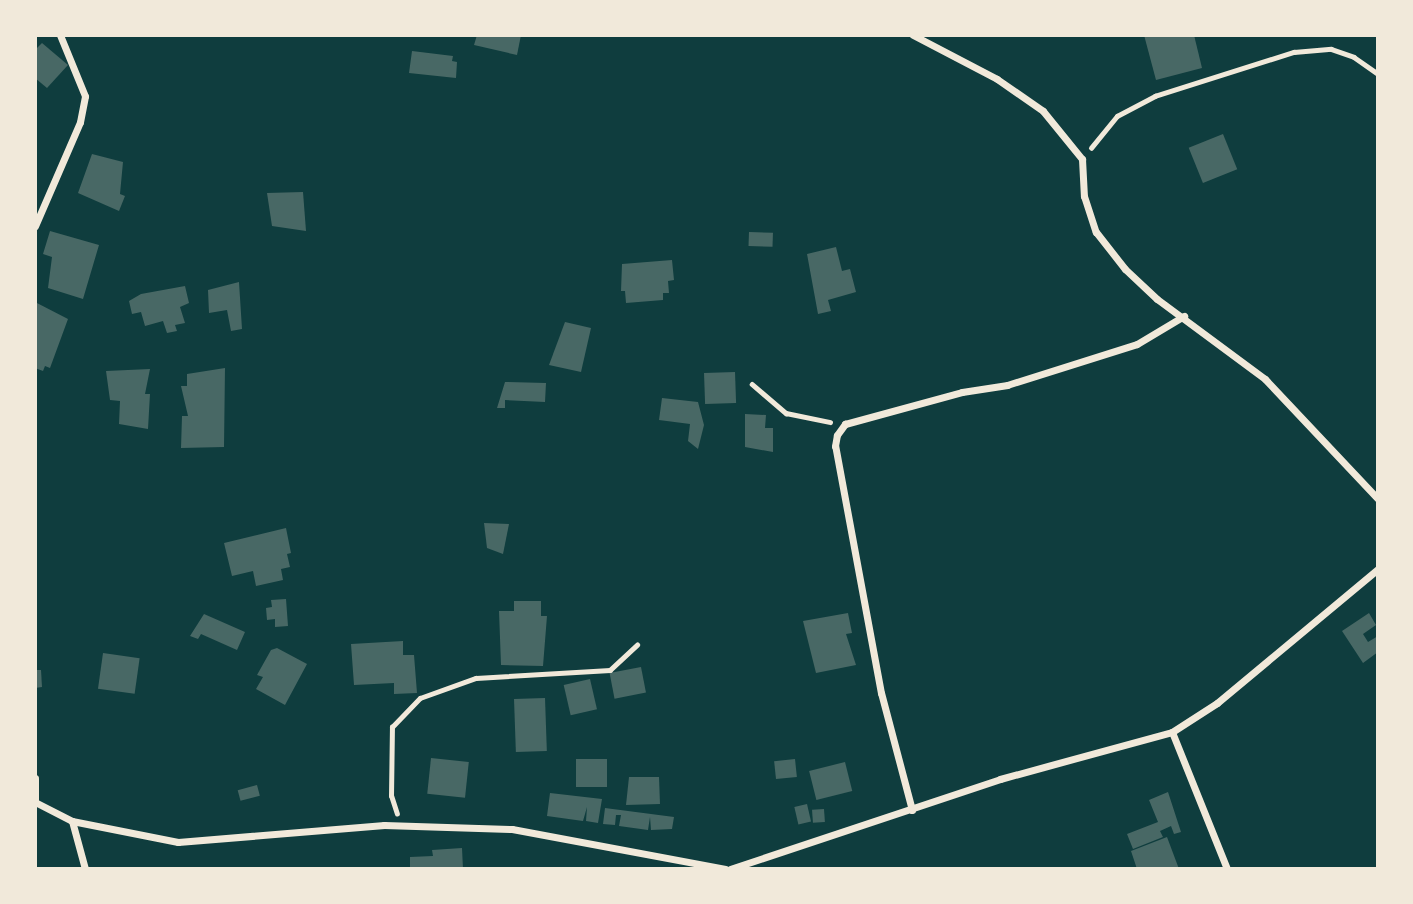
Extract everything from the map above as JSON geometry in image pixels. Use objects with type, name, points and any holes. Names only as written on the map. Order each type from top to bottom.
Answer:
[{"type":"street","points":[[35,226],[80,122],[85,96],[60,35]]},
{"type":"street","points":[[913,35],[997,79],[1043,111],[1082,159],[1084,196],[1096,232],[1125,269],[1265,379],[1378,499]]},
{"type":"street","points":[[912,810],[881,693],[835,446],[845,424],[1059,370],[1137,344],[1184,316]]},
{"type":"street","points":[[35,778],[35,802],[72,821],[178,842],[384,825],[512,829],[728,869],[1000,779],[1172,732],[1217,703],[1378,569]]},
{"type":"street","points":[[1172,732],[1227,869]]},
{"type":"street","points":[[72,821],[85,869]]},
{"type":"path","points":[[1082,159],[1117,116],[1155,96],[1294,52],[1331,49],[1354,57],[1378,74]]},
{"type":"path","points":[[752,384],[786,413],[845,424]]},
{"type":"path","points":[[407,817],[397,813],[391,796],[392,727],[421,698],[476,678],[610,670],[637,645]]},
{"type":"building","points":[[477,35],[521,35],[517,55],[474,45]]},
{"type":"building","points":[[1144,35],[1194,35],[1202,68],[1156,80]]},
{"type":"building","points":[[42,43],[68,65],[47,88],[35,78],[35,50]]},
{"type":"building","points":[[412,51],[453,56],[452,61],[457,62],[456,78],[409,73]]},
{"type":"building","points":[[1223,134],[1237,169],[1203,183],[1189,148]]},
{"type":"building","points":[[92,154],[123,162],[120,194],[125,196],[119,211],[78,193]]},
{"type":"building","points":[[303,192],[306,231],[272,226],[267,193]]},
{"type":"building","points":[[50,231],[99,245],[83,299],[48,288],[52,257],[43,254]]},
{"type":"building","points":[[749,232],[773,233],[772,247],[749,246]]},
{"type":"building","points":[[836,247],[842,271],[850,269],[856,292],[828,300],[831,311],[818,314],[807,254]]},
{"type":"building","points":[[672,260],[674,280],[668,281],[669,293],[663,293],[663,300],[626,303],[625,291],[621,291],[622,264]]},
{"type":"building","points":[[239,282],[242,329],[231,331],[227,310],[209,313],[208,290]]},
{"type":"building","points":[[185,286],[189,303],[180,307],[185,323],[175,325],[177,331],[167,333],[163,321],[145,326],[141,312],[132,314],[129,301],[141,294]]},
{"type":"building","points":[[35,302],[68,319],[50,368],[45,366],[43,371],[35,368]]},
{"type":"building","points":[[565,322],[591,328],[581,372],[549,365]]},
{"type":"building","points":[[225,368],[224,447],[181,448],[182,416],[188,416],[181,386],[187,386],[187,374]]},
{"type":"building","points":[[150,369],[145,394],[150,394],[148,429],[119,424],[120,401],[110,400],[106,371]]},
{"type":"building","points":[[735,372],[736,403],[705,404],[704,373]]},
{"type":"building","points":[[505,382],[546,383],[545,402],[505,400],[505,408],[497,408]]},
{"type":"building","points":[[662,398],[698,402],[704,425],[698,449],[688,441],[690,424],[659,420]]},
{"type":"building","points":[[745,414],[766,415],[765,428],[773,428],[773,452],[745,447]]},
{"type":"building","points":[[484,523],[509,524],[503,554],[487,548]]},
{"type":"building","points":[[286,528],[291,553],[287,554],[290,567],[281,569],[283,580],[256,586],[253,571],[232,576],[224,543]]},
{"type":"building","points":[[286,599],[288,626],[275,627],[275,619],[267,620],[266,608],[272,607],[271,600]]},
{"type":"building","points":[[514,601],[541,601],[541,616],[547,616],[543,666],[501,665],[499,611],[514,611]]},
{"type":"building","points":[[848,613],[852,633],[846,634],[856,665],[816,673],[803,621]]},
{"type":"building","points":[[1369,613],[1376,625],[1363,634],[1368,642],[1378,636],[1378,652],[1363,663],[1342,631]]},
{"type":"building","points":[[204,614],[245,632],[237,650],[201,634],[198,639],[190,636]]},
{"type":"building","points":[[403,641],[403,655],[414,655],[417,693],[394,694],[394,683],[354,685],[351,644]]},
{"type":"building","points":[[277,648],[307,664],[285,705],[256,689],[263,677],[257,675],[271,650]]},
{"type":"building","points":[[103,653],[140,658],[135,694],[98,689]]},
{"type":"building","points":[[641,667],[646,693],[615,699],[610,673]]},
{"type":"building","points":[[35,670],[41,670],[42,687],[35,688]]},
{"type":"building","points":[[590,679],[597,709],[571,715],[564,685]]},
{"type":"building","points":[[545,698],[547,751],[516,752],[514,699]]},
{"type":"building","points":[[431,758],[469,762],[465,798],[427,794]]},
{"type":"building","points":[[576,759],[607,759],[607,787],[576,787]]},
{"type":"building","points":[[795,759],[797,777],[776,779],[774,761]]},
{"type":"building","points":[[845,762],[852,791],[816,800],[809,771]]},
{"type":"building","points":[[629,777],[659,777],[660,804],[626,805]]},
{"type":"building","points":[[257,785],[260,796],[241,801],[238,790]]},
{"type":"building","points":[[1168,792],[1181,832],[1174,834],[1171,826],[1160,831],[1163,837],[1133,849],[1127,834],[1158,822],[1149,800]]},
{"type":"building","points":[[550,793],[602,799],[598,823],[586,821],[587,807],[583,821],[547,816]]},
{"type":"building","points":[[807,804],[811,822],[798,824],[794,807]]},
{"type":"building","points":[[605,808],[674,817],[672,829],[651,830],[650,817],[648,830],[619,826],[621,815],[616,815],[615,825],[603,824]]},
{"type":"building","points":[[824,809],[825,822],[813,823],[812,810]]},
{"type":"building","points":[[1167,837],[1179,869],[1137,869],[1131,851]]},
{"type":"building","points":[[462,848],[463,869],[410,869],[410,857],[433,856],[432,850]]}]
